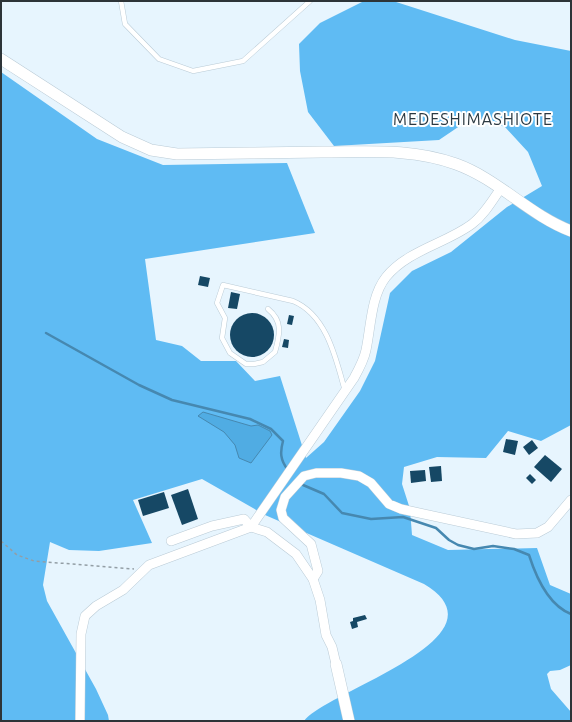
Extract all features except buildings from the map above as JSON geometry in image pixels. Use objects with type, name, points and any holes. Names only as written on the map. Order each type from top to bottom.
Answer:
[{"type":"street","points":[[1,59],[122,137],[151,150],[177,154],[369,151],[407,152],[425,155],[458,164],[476,173],[540,215],[571,231]]},
{"type":"street","points":[[80,721],[80,651],[82,622],[90,611],[123,590],[141,570],[149,564],[251,527],[345,392],[364,358],[375,303],[380,287],[385,279],[403,261],[471,224],[487,210],[501,188]]},
{"type":"street","points":[[313,579],[318,571],[311,544],[283,518],[281,510],[285,497],[304,476],[322,473],[341,473],[359,476],[371,483],[389,504],[401,509],[516,534],[537,533],[548,527],[571,500]]},
{"type":"street","points":[[171,541],[212,526],[244,519],[251,527],[267,532],[296,554],[313,579],[320,600],[326,635],[332,647],[350,721]]},
{"type":"lane","points":[[120,1],[125,24],[158,59],[193,71],[243,61],[310,1]]},
{"type":"lane","points":[[268,308],[277,316],[279,327],[275,352],[263,362],[254,364],[246,364],[230,353],[222,338],[225,318],[217,303],[222,285],[293,301],[301,304],[316,317],[335,356],[345,392]]},
{"type":"path","points":[[1,541],[18,555],[34,561],[141,570]]},
{"type":"shaded area","points":[[364,1],[393,1],[515,40],[571,51],[571,425],[541,441],[508,431],[486,458],[437,457],[404,467],[402,484],[410,509],[412,535],[448,550],[537,548],[550,585],[571,594],[571,665],[560,670],[550,671],[547,674],[551,689],[571,712],[571,721],[304,721],[319,709],[406,661],[431,643],[446,624],[445,604],[424,584],[265,515],[202,479],[133,500],[152,543],[99,551],[69,550],[50,542],[43,585],[47,601],[96,689],[108,715],[109,721],[1,721],[1,72],[97,139],[163,165],[287,163],[315,233],[145,259],[156,340],[182,346],[201,361],[236,361],[255,381],[280,376],[306,458],[324,442],[360,391],[375,361],[390,293],[412,271],[451,252],[507,207],[542,186],[528,152],[505,127],[473,117],[439,140],[334,146],[308,112],[300,71],[299,44],[320,23]]},
{"type":"shaded area","points":[[203,412],[251,426],[258,425],[270,431],[272,435],[251,463],[239,458],[235,445],[224,432],[198,416]]},
{"type":"waterway","points":[[46,333],[139,385],[172,400],[250,419],[271,429],[283,441],[281,456],[283,463],[288,470]]},
{"type":"waterway","points":[[303,485],[324,494],[342,513],[371,519],[403,517],[436,528],[449,540],[458,545],[474,549],[493,546],[514,549],[529,555],[539,581],[549,597],[563,610],[571,614]]},
{"type":"district","name":"MEDESHIMASHIOTE","points":[[473,119]]}]
